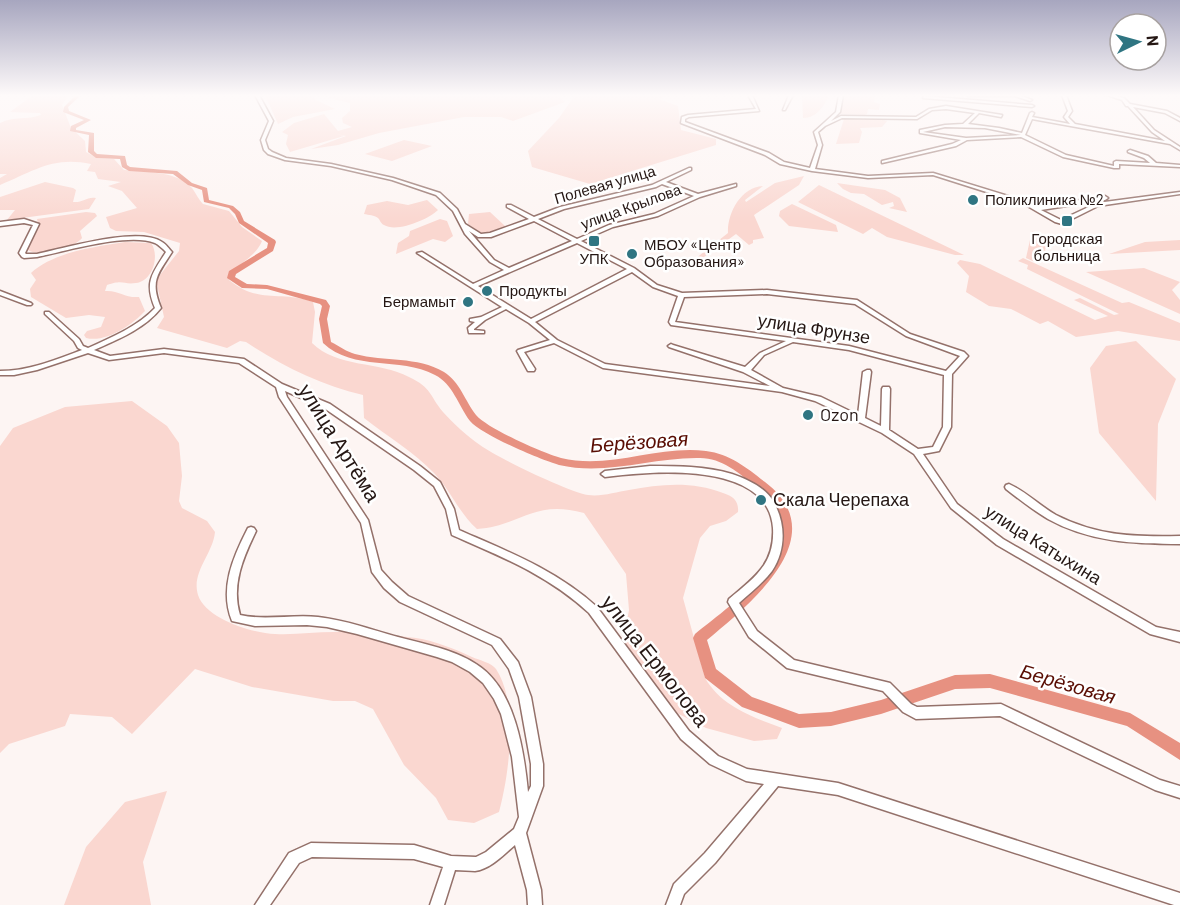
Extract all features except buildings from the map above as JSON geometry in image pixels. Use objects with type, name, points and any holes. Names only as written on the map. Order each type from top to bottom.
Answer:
[{"type":"street","points":[[264,137],[266,150],[285,159],[333,166],[393,179],[438,194],[455,210],[462,225],[492,261],[507,270]]},
{"type":"street","points":[[717,137],[767,154],[777,162],[812,170],[868,177],[933,174],[1036,208],[1052,220],[1062,222],[1096,205],[1180,194]]},
{"type":"street","points":[[812,170],[820,145],[818,137]]},
{"type":"street","points":[[955,137],[991,137]]},
{"type":"street","points":[[1027,137],[1057,153],[1105,165],[1117,167],[1116,162],[1180,166]]},
{"type":"street","points":[[1141,137],[1170,143]]},
{"type":"street","points":[[1162,137],[1180,149]]},
{"type":"street","points":[[884,162],[954,145],[966,139]]},
{"type":"street","points":[[1130,151],[1146,157],[1154,164]]},
{"type":"street","name":"Полевая улица","points":[[462,225],[484,237],[562,208],[649,188],[688,169]]},
{"type":"street","points":[[662,182],[698,196]]},
{"type":"street","name":"улица Крылова","points":[[473,286],[611,226],[666,212],[698,196],[734,185]]},
{"type":"street","points":[[1036,208],[1180,188]]},
{"type":"street","points":[[1088,200],[1096,205]]},
{"type":"street","points":[[509,206],[632,269],[655,286],[681,295],[767,292],[857,302],[908,335],[962,352],[964,356],[948,374],[947,427],[936,450],[917,452]]},
{"type":"street","points":[[0,224],[24,221],[36,224],[25,245],[22,253],[24,256],[107,240],[150,241],[166,247],[169,252],[150,283],[151,293],[158,308],[155,315],[142,325],[54,364],[13,374],[0,374]]},
{"type":"street","name":"улица Катыхина","points":[[420,253],[531,322],[555,341],[589,360],[610,368],[782,390],[818,399],[885,431],[917,452],[954,506],[1000,542],[1154,631],[1180,637]]},
{"type":"street","points":[[531,322],[632,269]]},
{"type":"street","points":[[0,293],[29,304]]},
{"type":"street","name":"улица Фрунзе","points":[[681,295],[673,324],[849,348],[948,374]]},
{"type":"street","points":[[482,332],[471,332],[471,328],[482,319],[506,307]]},
{"type":"street","points":[[47,313],[77,340],[80,347],[88,350]]},
{"type":"street","points":[[472,320],[482,319]]},
{"type":"street","points":[[531,369],[520,351],[555,341]]},
{"type":"street","points":[[746,370],[762,354],[790,341]]},
{"type":"street","name":"улица Катыхина","points":[[671,345],[746,370],[782,390]]},
{"type":"street","name":"улица Ермолова","points":[[88,350],[109,358],[164,351],[241,361],[279,386],[327,406],[417,468],[436,484],[450,509],[455,532],[554,578],[576,592],[593,610],[685,735],[714,760],[746,776],[838,789],[1180,900]]},
{"type":"street","points":[[861,419],[867,372]]},
{"type":"street","name":"улица Артёма","points":[[279,386],[283,397],[364,522],[377,572],[404,598],[496,642],[514,666],[525,697],[537,764],[537,786],[519,834]]},
{"type":"street","points":[[885,431],[886,389]]},
{"type":"street","points":[[606,474],[661,469],[722,474],[740,481],[768,500],[776,518],[779,537],[776,557],[766,573],[737,607],[753,634],[790,664],[886,687],[899,701],[916,713],[1000,711],[1159,786],[1180,792]]},
{"type":"street","points":[[1009,487],[1058,522],[1089,533],[1115,540],[1180,540]]},
{"type":"street","points":[[251,531],[236,566],[230,591],[236,618],[247,622],[318,621],[415,646],[476,669],[492,686],[505,712],[522,780],[525,819]]},
{"type":"street","points":[[673,905],[679,889],[710,858],[775,780]]},
{"type":"street","points":[[262,905],[294,858],[311,850],[414,852],[451,863],[477,864],[491,857],[507,841],[519,834],[534,890],[535,905]]},
{"type":"street","points":[[436,905],[451,863]]},
{"type":"shaded area","points":[[0,137],[81,137],[85,141],[86,152],[97,158],[114,159],[124,170],[160,173],[178,178],[192,188],[203,204],[229,211],[242,227],[262,241],[254,253],[233,271],[229,280],[240,288],[260,295],[290,297],[313,302],[315,312],[312,343],[333,357],[385,368],[416,381],[426,388],[443,412],[456,425],[489,451],[549,481],[588,495],[603,495],[653,486],[688,485],[712,489],[732,497],[736,502],[738,512],[726,521],[710,526],[700,538],[683,598],[705,678],[729,704],[782,728],[777,739],[754,741],[706,728],[673,711],[628,657],[624,637],[629,610],[626,574],[584,513],[552,509],[539,511],[492,527],[477,529],[434,473],[364,418],[363,395],[302,374],[246,342],[240,341],[227,348],[157,328],[164,317],[156,280],[179,251],[180,243],[144,232],[116,231],[110,228],[106,217],[137,208],[122,191],[108,186],[121,182],[98,179],[95,172],[87,171],[91,164],[78,162],[54,163],[0,185],[0,178],[7,174],[0,174]]},
{"type":"shaded area","points":[[288,137],[340,137],[290,152],[286,144]]},
{"type":"shaded area","points":[[343,137],[365,137],[338,145],[311,149]]},
{"type":"shaded area","points":[[541,137],[716,139],[716,145],[590,184],[532,167],[528,151]]},
{"type":"shaded area","points":[[838,137],[861,137],[859,143],[836,144]]},
{"type":"shaded area","points":[[404,140],[432,146],[392,161],[365,154]]},
{"type":"shaded area","points":[[804,176],[799,185],[754,215],[764,238],[753,240],[753,243],[749,245],[736,234],[697,262],[695,259],[728,233],[730,218],[736,203],[748,191],[763,186],[745,200],[746,202],[775,183]]},
{"type":"shaded area","points":[[45,182],[76,190],[73,202],[96,198],[89,209],[7,220],[15,210],[0,210],[0,197]]},
{"type":"shaded area","points":[[837,183],[885,190],[900,198],[907,212],[889,208],[894,206],[893,202],[882,205],[864,194],[851,193]]},
{"type":"shaded area","points":[[819,185],[964,255],[955,255],[887,237],[872,228],[863,234],[798,202]]},
{"type":"shaded area","points":[[427,200],[438,210],[420,221],[404,226],[390,227],[376,217],[364,214],[367,205],[387,201],[408,205]]},
{"type":"shaded area","points":[[792,204],[836,225],[838,232],[789,226],[779,216],[780,211]]},
{"type":"shaded area","points":[[86,212],[95,213],[97,216],[80,231],[82,238],[78,242],[48,252],[28,250],[28,245],[39,228],[37,219]]},
{"type":"shaded area","points":[[490,212],[506,227],[482,234],[468,224],[469,214]]},
{"type":"shaded area","points":[[440,219],[447,221],[453,236],[445,242],[433,239],[396,254],[398,243],[409,236],[410,231]]},
{"type":"shaded area","points":[[1032,231],[1049,238],[1061,236],[1065,238],[1045,249],[1046,253],[1037,263],[1026,258]]},
{"type":"shaded area","points":[[1180,240],[1180,250],[1109,254],[1145,242]]},
{"type":"shaded area","points":[[125,242],[151,243],[155,260],[151,273],[142,281],[117,282],[107,285],[105,291],[139,297],[145,311],[118,332],[102,338],[86,338],[84,335],[87,331],[101,327],[105,317],[89,315],[66,318],[31,297],[30,289],[36,280],[31,273],[40,266],[63,255]]},
{"type":"shaded area","points":[[1023,258],[1122,303],[1129,302],[1180,323],[1180,341],[1118,331],[1076,337],[1048,321],[1040,324],[1011,309],[989,306],[966,292],[969,276],[957,263],[960,260],[980,264],[1095,320],[1108,316],[1074,300],[1080,298],[1114,315],[1119,314],[1027,269],[1028,265],[1018,261]]},
{"type":"shaded area","points":[[1144,268],[1180,282],[1172,290],[1180,300],[1180,314],[1086,272]]},
{"type":"shaded area","points":[[1136,341],[1176,379],[1158,424],[1156,501],[1099,433],[1090,368],[1106,346]]},
{"type":"shaded area","points":[[132,401],[167,426],[179,443],[182,476],[179,501],[182,508],[207,521],[215,532],[211,548],[197,579],[198,595],[210,611],[243,628],[265,633],[355,632],[423,639],[459,651],[488,663],[496,669],[508,700],[510,719],[509,759],[499,812],[474,823],[448,820],[436,798],[404,765],[373,709],[355,701],[333,701],[252,687],[195,669],[132,734],[112,717],[70,714],[65,726],[9,744],[0,753],[0,446],[13,428],[65,407]]},
{"type":"shaded area","points":[[167,791],[143,862],[151,905],[64,905],[86,847],[125,802]]},
{"type":"waterway","name":"Берёзовая","points":[[92,137],[91,152],[96,156],[123,157],[124,166],[129,169],[175,172],[190,184],[205,189],[206,201],[231,207],[238,213],[241,222],[272,242],[270,249],[232,273],[231,278],[245,286],[267,287],[323,302],[326,306],[323,319],[327,343],[351,356],[417,365],[439,373],[446,377],[456,389],[477,422],[491,431],[543,455],[576,464],[611,464],[699,454],[716,456],[745,472],[772,494],[779,501],[786,522],[785,543],[777,562],[749,596],[700,638],[710,673],[747,702],[799,721],[831,719],[881,707],[955,682],[990,681],[1130,720],[1180,752]]},
{"type":"place","name":"Поликлиника №2","points":[[973,200]]},
{"type":"place","name":"Городская больница","points":[[1067,221]]},
{"type":"place","name":"УПК","points":[[594,241]]},
{"type":"place","name":"МБОУ «Центр Образования»","points":[[632,254]]},
{"type":"place","name":"Продукты","points":[[487,291]]},
{"type":"place","name":"Бермамыт","points":[[468,302]]},
{"type":"place","name":"Ozon","points":[[808,415]]},
{"type":"place","name":"Скала Черепаха","points":[[761,500]]}]
